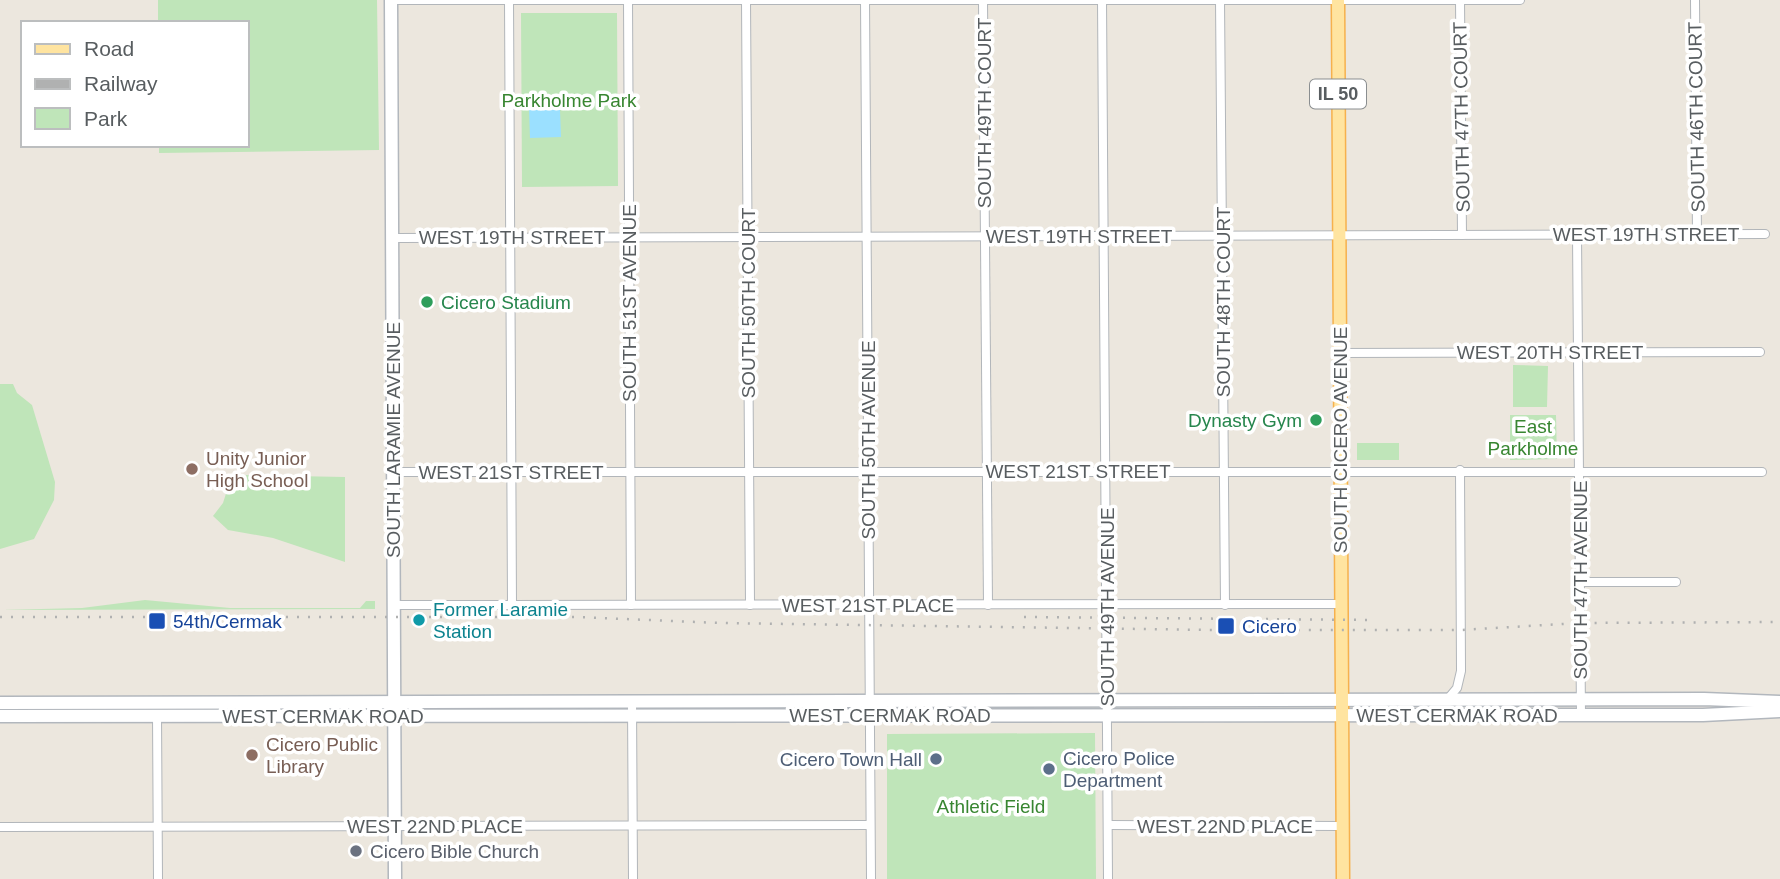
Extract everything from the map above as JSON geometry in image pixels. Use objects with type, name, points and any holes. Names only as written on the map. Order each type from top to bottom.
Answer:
[{"type":"main road","name":"SOUTH LARAMIE AVENUE","points":[[391,0],[395,879]]},
{"type":"main road","name":"SOUTH CICERO AVENUE","points":[[1338,0],[1343,879]]},
{"type":"main road","name":"WEST CERMAK ROAD","points":[[394,709],[632,702],[870,708],[1108,708],[1447,700],[1780,702]]},
{"type":"main road","name":"WEST CERMAK ROAD","points":[[0,703],[157,709],[394,709],[632,715],[870,708]]},
{"type":"main road","name":"WEST CERMAK ROAD","points":[[1108,708],[1342,715],[1581,715],[1780,711]]},
{"type":"main road","name":"WEST CERMAK ROAD","points":[[0,716],[157,709]]},
{"type":"street","points":[[391,0],[1520,0]]},
{"type":"street","points":[[509,0],[512,605]]},
{"type":"street","name":"SOUTH 51ST AVENUE","points":[[628,0],[631,605]]},
{"type":"street","name":"SOUTH 50TH COURT","points":[[746,0],[750,605]]},
{"type":"street","name":"SOUTH 50TH AVENUE","points":[[865,0],[871,879]]},
{"type":"street","name":"SOUTH 49TH COURT","points":[[983,0],[988,605]]},
{"type":"street","name":"SOUTH 49TH AVENUE","points":[[1102,0],[1108,879]]},
{"type":"street","name":"SOUTH 48TH COURT","points":[[1220,0],[1225,605]]},
{"type":"street","name":"SOUTH 47TH COURT","points":[[1460,0],[1462,235]]},
{"type":"street","name":"SOUTH 46TH COURT","points":[[1695,0],[1697,234]]},
{"type":"street","name":"WEST 19TH STREET","points":[[392,238],[1765,234]]},
{"type":"street","name":"SOUTH 47TH AVENUE","points":[[1577,235],[1581,715]]},
{"type":"street","name":"WEST 20TH STREET","points":[[1339,353],[1760,352]]},
{"type":"street","points":[[1447,700],[1457,688],[1461,671],[1460,470]]},
{"type":"street","name":"WEST 21ST STREET","points":[[393,472],[1762,472]]},
{"type":"street","points":[[1579,582],[1676,582]]},
{"type":"street","name":"WEST 21ST PLACE","points":[[394,605],[1341,604]]},
{"type":"street","points":[[632,702],[633,879]]},
{"type":"street","points":[[157,709],[158,879]]},
{"type":"street","name":"WEST 22ND PLACE","points":[[0,827],[870,825]]},
{"type":"street","name":"WEST 22ND PLACE","points":[[1108,825],[1343,826]]},
{"type":"green space","points":[[158,0],[377,0],[379,150],[159,153],[159,147],[248,147],[248,21],[158,21]]},
{"type":"green space","name":"Parkholme Park","points":[[521,13],[617,13],[618,186],[522,187]]},
{"type":"green space","name":"East Parkholme","points":[[1513,365],[1548,366],[1547,407],[1513,407]]},
{"type":"green space","points":[[0,384],[13,384],[17,393],[32,405],[55,482],[54,500],[34,539],[0,549]]},
{"type":"green space","name":"East Parkholme","points":[[1510,415],[1556,415],[1557,459],[1510,460]]},
{"type":"green space","points":[[1357,443],[1399,443],[1399,460],[1357,460]]},
{"type":"green space","points":[[237,475],[345,477],[345,562],[273,538],[228,530],[213,516],[223,503],[231,478]]},
{"type":"green space","points":[[145,600],[230,608],[360,608],[366,601],[375,601],[375,609],[0,610],[82,608]]},
{"type":"green space","name":"Athletic Field","points":[[1095,733],[1096,879],[887,879],[887,734]]},
{"type":"water","points":[[529,107],[557,107],[560,110],[561,137],[530,138]]},
{"type":"railway","points":[[0,617],[577,617],[720,623],[1214,630],[1461,630],[1579,623],[1780,622]]},
{"type":"railway","points":[[1024,617],[1371,620]]},
{"type":"place","name":"Cicero Stadium","points":[[427,302]]},
{"type":"place","name":"Dynasty Gym","points":[[1316,420]]},
{"type":"place","name":"Unity Junior High School","points":[[192,469]]},
{"type":"place","name":"Former Laramie Station","points":[[419,620]]},
{"type":"place","name":"54th/Cermak","points":[[157,621]]},
{"type":"place","name":"Cicero","points":[[1226,626]]},
{"type":"place","name":"Cicero Public Library","points":[[252,755]]},
{"type":"place","name":"Cicero Town Hall","points":[[936,759]]},
{"type":"place","name":"Cicero Police Department","points":[[1049,769]]},
{"type":"place","name":"Cicero Bible Church","points":[[356,851]]}]
